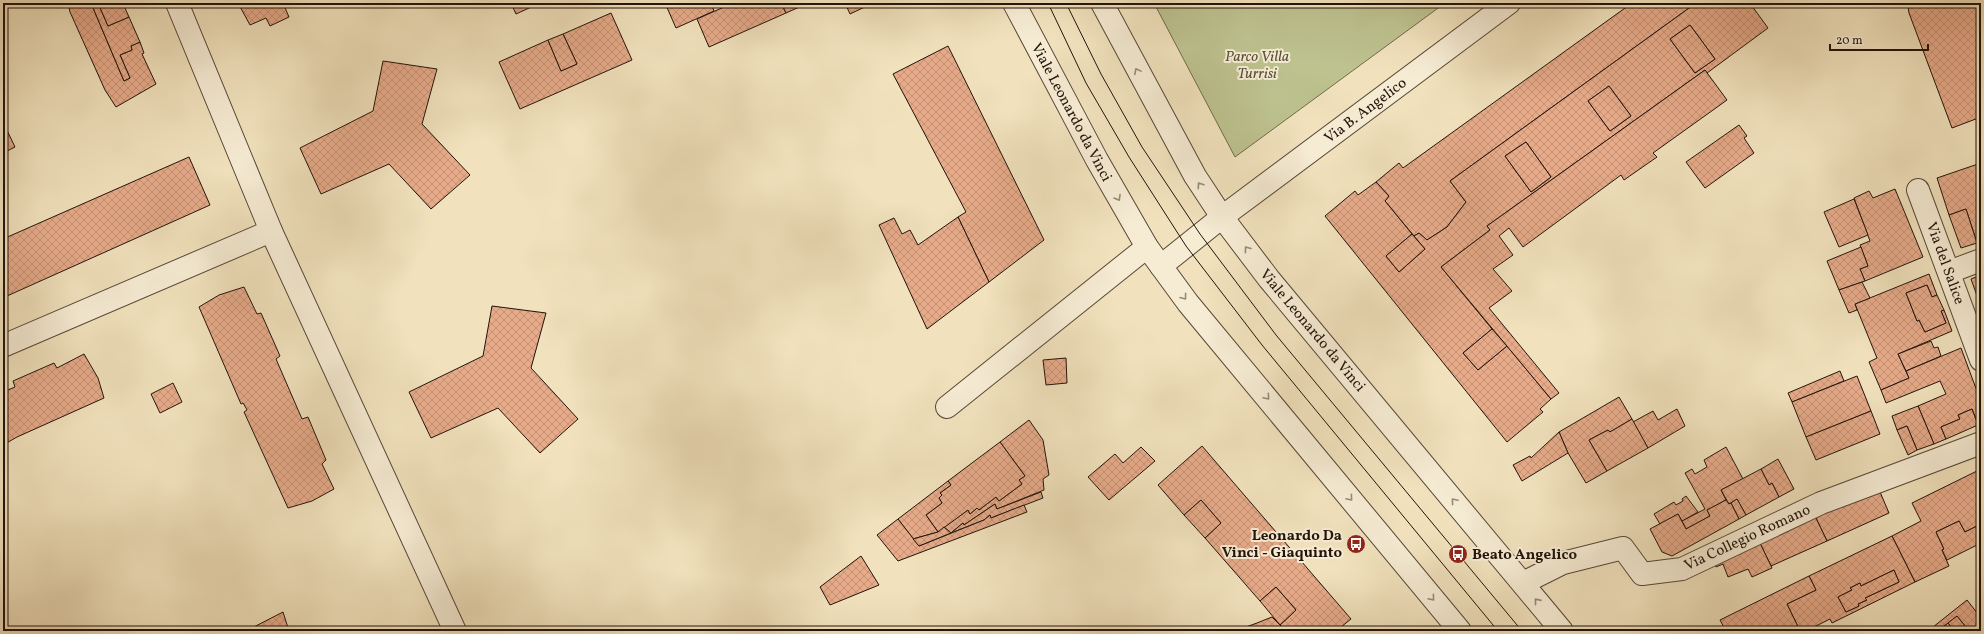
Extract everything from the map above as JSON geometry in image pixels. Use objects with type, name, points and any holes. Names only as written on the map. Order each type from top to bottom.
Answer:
[{"type":"street","points":[[177,3],[271,231],[455,631]]},
{"type":"street","name":"Viale Leonardo da Vinci","points":[[1014,3],[1093,153],[1147,247],[1188,302],[1455,630]]},
{"type":"street","name":"Viale Leonardo da Vinci","points":[[1102,3],[1191,170],[1222,217],[1274,285],[1562,631]]},
{"type":"street","name":"Via B. Angelico","points":[[1161,266],[1222,217],[1509,3]]},
{"type":"street","name":"Via del Salice","points":[[1918,190],[1981,360]]},
{"type":"street","points":[[3,346],[271,231]]},
{"type":"street","points":[[947,407],[1147,247]]},
{"type":"street","points":[[1949,272],[1981,260]]},
{"type":"street","name":"Via Collegio Romano","points":[[1523,583],[1563,563],[1623,548],[1642,574],[1682,569],[1821,503],[1981,443]]},
{"type":"green space","name":"Parco Villa Turrisi","points":[[1154,3],[1445,3],[1235,157]]},
{"type":"building","points":[[68,3],[91,3],[124,81],[130,78],[120,55],[132,50],[131,46],[140,42],[144,53],[142,54],[156,84],[116,107],[105,90],[70,12]]},
{"type":"building","points":[[91,3],[98,3],[108,26],[129,17],[140,42],[131,46],[132,50],[120,55],[130,78],[124,81]]},
{"type":"building","points":[[98,3],[120,3],[122,8],[124,6],[129,17],[108,26]]},
{"type":"building","points":[[238,3],[283,3],[289,17],[270,26],[266,18],[250,25]]},
{"type":"building","points":[[511,3],[540,3],[516,14]]},
{"type":"building","points":[[665,3],[711,3],[714,11],[676,28]]},
{"type":"building","points":[[733,3],[781,3],[786,13],[709,47],[697,19]]},
{"type":"building","points":[[781,3],[806,3],[806,4],[786,13]]},
{"type":"building","points":[[845,3],[869,3],[869,5],[850,14]]},
{"type":"building","points":[[1632,3],[1696,3],[1450,181],[1466,202],[1447,227],[1427,240],[1419,233],[1414,236],[1385,201],[1389,196],[1376,182],[1399,163],[1403,168]]},
{"type":"building","points":[[1696,3],[1754,3],[1755,4],[1752,6],[1768,28],[1707,73],[1705,70],[1487,226],[1490,230],[1441,267],[1492,329],[1463,353],[1478,370],[1507,346],[1551,399],[1540,409],[1543,412],[1507,442],[1325,216],[1355,191],[1358,195],[1376,182],[1389,196],[1385,201],[1412,234],[1386,256],[1399,272],[1425,249],[1414,236],[1419,233],[1427,240],[1447,227],[1466,202],[1450,181]],"holes":[[[1690,25],[1715,59],[1695,73],[1670,39]],[[1609,86],[1631,116],[1610,131],[1588,101]],[[1526,142],[1551,177],[1531,192],[1505,156]]]},
{"type":"building","points":[[1919,3],[1975,3],[1981,20],[1981,117],[1952,128],[1909,13],[1908,7]]},
{"type":"building","points":[[611,13],[632,60],[520,109],[499,62],[548,40],[561,71],[577,64],[563,34]]},
{"type":"building","points":[[1690,25],[1715,59],[1695,73],[1670,39]]},
{"type":"building","points":[[563,34],[577,64],[561,71],[548,40]]},
{"type":"building","points":[[948,46],[1044,240],[989,282],[958,217],[966,212],[893,74]]},
{"type":"building","points":[[383,61],[437,69],[422,124],[470,175],[431,209],[389,164],[321,194],[300,148],[373,111]]},
{"type":"building","points":[[1705,70],[1727,100],[1653,153],[1657,157],[1624,180],[1621,175],[1523,247],[1509,228],[1499,236],[1513,255],[1493,269],[1512,291],[1489,308],[1559,393],[1551,399],[1441,267],[1490,230],[1487,226]]},
{"type":"building","points":[[1609,86],[1631,116],[1610,131],[1588,101]]},
{"type":"building","points":[[3,122],[15,147],[3,153]]},
{"type":"building","points":[[1739,125],[1747,136],[1744,138],[1754,153],[1705,188],[1686,162]]},
{"type":"building","points":[[1526,142],[1551,177],[1531,192],[1505,156]]},
{"type":"building","points":[[189,157],[210,205],[7,296],[3,287],[3,239]]},
{"type":"building","points":[[1981,163],[1981,241],[1977,243],[1966,209],[1949,215],[1937,178]]},
{"type":"building","points":[[1895,189],[1923,257],[1865,281],[1860,269],[1868,266],[1860,245],[1870,241],[1854,198],[1869,191],[1873,198]]},
{"type":"building","points":[[1854,199],[1868,235],[1839,247],[1824,212]]},
{"type":"building","points":[[1966,209],[1977,243],[1961,248],[1949,215]]},
{"type":"building","points":[[958,217],[989,282],[927,329],[879,225],[894,218],[902,234],[910,230],[918,245]]},
{"type":"building","points":[[1412,234],[1425,249],[1399,272],[1386,256]]},
{"type":"building","points":[[1861,247],[1868,266],[1860,269],[1865,281],[1839,290],[1827,261]]},
{"type":"building","points":[[1929,274],[1937,295],[1932,297],[1927,285],[1906,293],[1917,321],[1919,320],[1925,332],[1946,323],[1941,311],[1944,310],[1952,331],[1898,354],[1909,378],[1881,390],[1869,362],[1877,358],[1855,304]]},
{"type":"building","points":[[1981,275],[1981,307],[1971,279]]},
{"type":"building","points":[[1862,282],[1870,298],[1855,304],[1857,310],[1849,313],[1839,290]]},
{"type":"building","points":[[1927,285],[1932,297],[1937,295],[1944,310],[1941,311],[1946,323],[1925,332],[1919,320],[1917,321],[1906,293]]},
{"type":"building","points":[[244,287],[257,314],[261,313],[280,356],[276,359],[302,419],[308,417],[326,460],[322,464],[334,489],[312,501],[288,508],[244,412],[247,410],[243,403],[241,404],[199,307],[219,295]]},
{"type":"building","points":[[492,306],[546,313],[531,368],[578,419],[540,453],[498,408],[431,438],[409,392],[483,356]]},
{"type":"building","points":[[1492,329],[1507,346],[1478,370],[1463,353]]},
{"type":"building","points":[[1931,341],[1934,348],[1938,347],[1941,356],[1906,371],[1898,354]]},
{"type":"building","points":[[1961,348],[1981,402],[1981,424],[1978,425],[1972,409],[1958,415],[1960,419],[1941,427],[1946,439],[1934,444],[1918,406],[1946,394],[1940,381],[1886,403],[1881,390],[1909,378],[1906,371]]},
{"type":"building","points":[[84,354],[98,378],[104,398],[17,437],[3,445],[3,392],[15,387],[13,381],[54,363],[57,368]]},
{"type":"building","points":[[1066,358],[1067,383],[1046,385],[1043,360]]},
{"type":"building","points":[[1840,371],[1844,381],[1792,402],[1788,393]]},
{"type":"building","points":[[1857,376],[1871,411],[1806,437],[1792,402]]},
{"type":"building","points":[[173,383],[182,402],[160,413],[151,394]]},
{"type":"building","points":[[1619,397],[1632,419],[1610,432],[1608,430],[1589,440],[1607,471],[1586,483],[1568,453],[1559,432]]},
{"type":"building","points":[[1918,406],[1934,444],[1917,450],[1907,426],[1897,430],[1892,416]]},
{"type":"building","points":[[1677,409],[1685,426],[1648,448],[1633,422],[1653,411],[1658,420]]},
{"type":"building","points":[[1972,409],[1978,425],[1946,439],[1941,427],[1960,419],[1958,415]]},
{"type":"building","points":[[1871,411],[1880,434],[1816,460],[1806,437]]},
{"type":"building","points":[[1632,419],[1648,448],[1607,471],[1589,440],[1608,430],[1610,432]]},
{"type":"building","points":[[1029,420],[1043,440],[1049,475],[1043,479],[1044,490],[997,509],[995,504],[964,525],[963,523],[951,533],[944,527],[968,510],[970,514],[977,508],[979,510],[996,497],[999,501],[1022,484],[1019,480],[1025,476],[1000,442]]},
{"type":"building","points":[[1907,426],[1917,450],[1908,455],[1897,430]]},
{"type":"building","points":[[1559,432],[1568,453],[1522,481],[1513,465],[1530,456],[1531,458]]},
{"type":"building","points":[[1000,442],[1025,476],[1019,480],[1022,484],[999,501],[996,497],[979,510],[977,508],[970,514],[968,510],[938,532],[926,515],[942,503],[939,498],[942,495],[940,493],[951,485],[948,481]]},
{"type":"building","points":[[1202,446],[1351,619],[1336,631],[1286,631],[1280,625],[1296,610],[1276,587],[1260,601],[1205,538],[1221,523],[1201,500],[1184,515],[1158,485]]},
{"type":"building","points":[[1141,447],[1155,461],[1109,500],[1088,477],[1115,454],[1123,463]]},
{"type":"building","points":[[1726,447],[1743,479],[1721,490],[1726,500],[1707,510],[1710,516],[1686,529],[1682,521],[1705,509],[1685,473],[1692,469],[1695,474],[1707,467],[1704,460]]},
{"type":"building","points":[[1778,459],[1794,489],[1779,497],[1772,483],[1769,485],[1761,469]]},
{"type":"building","points":[[1761,469],[1769,485],[1772,483],[1779,497],[1746,515],[1737,499],[1729,504],[1721,490]]},
{"type":"building","points":[[1981,469],[1981,524],[1965,532],[1959,521],[1936,532],[1944,549],[1942,550],[1949,566],[1915,582],[1892,536],[1921,521],[1912,503]]},
{"type":"building","points":[[948,481],[951,485],[940,493],[942,495],[939,498],[942,503],[926,515],[938,532],[913,539],[898,519]]},
{"type":"building","points":[[1877,485],[1889,513],[1827,541],[1814,514]]},
{"type":"building","points":[[1041,492],[1043,498],[991,518],[990,515],[984,520],[951,533],[963,523],[964,525],[995,504],[997,509]]},
{"type":"building","points":[[1686,496],[1698,512],[1682,521],[1678,514],[1660,524],[1654,514],[1674,502],[1676,505],[1683,501],[1682,499]]},
{"type":"building","points":[[1737,499],[1746,515],[1739,519],[1731,503]]},
{"type":"building","points":[[1201,500],[1221,523],[1205,538],[1184,515]]},
{"type":"building","points":[[1726,500],[1729,504],[1731,503],[1739,519],[1672,556],[1662,552],[1650,529],[1678,514],[1686,529],[1710,516],[1707,510]]},
{"type":"building","points":[[1024,505],[1027,512],[898,561],[877,535],[898,519],[919,546],[984,520],[990,515],[991,518]]},
{"type":"building","points":[[1814,514],[1827,541],[1771,566],[1758,539]]},
{"type":"building","points":[[1959,521],[1965,532],[1981,524],[1981,543],[1947,560],[1942,550],[1944,549],[1936,532]]},
{"type":"building","points":[[944,527],[951,533],[919,546],[913,539],[938,532]]},
{"type":"building","points":[[1892,536],[1915,582],[1832,623],[1830,619],[1806,631],[1800,631],[1787,604],[1816,590],[1809,576]],"holes":[[[1894,570],[1899,582],[1865,598],[1867,600],[1858,604],[1859,606],[1846,612],[1838,597],[1852,590],[1850,588],[1860,583],[1861,586]]]},
{"type":"building","points":[[1758,539],[1772,568],[1752,577],[1748,569],[1728,577],[1723,564],[1716,567],[1713,558]]},
{"type":"building","points":[[861,556],[879,585],[830,605],[820,587]]},
{"type":"building","points":[[1894,570],[1899,582],[1865,598],[1867,600],[1858,604],[1859,606],[1846,612],[1838,597],[1852,590],[1850,588],[1860,583],[1861,586]]},
{"type":"building","points":[[1809,576],[1816,590],[1787,604],[1800,631],[1726,631],[1720,620]]},
{"type":"building","points":[[1276,587],[1296,610],[1280,625],[1260,601]]},
{"type":"building","points":[[1967,600],[1981,618],[1981,631],[1969,631],[1957,616],[1938,631],[1928,631]]},
{"type":"building","points":[[283,612],[289,631],[246,631]]},
{"type":"building","points":[[1957,616],[1969,631],[1954,631],[1948,623]]},
{"type":"building","points":[[1272,617],[1286,631],[1235,631],[1257,623]]},
{"type":"building","points":[[1948,623],[1954,631],[1938,631]]},
{"type":"tram line","points":[[1048,3],[1086,83],[1129,157],[1186,246],[1262,345],[1498,631]]},
{"type":"tram line","points":[[1066,3],[1101,74],[1142,147],[1200,234],[1276,335],[1522,631]]},
{"type":"place","name":"Leonardo Da Vinci - Giaquinto","points":[[1356,544]]},
{"type":"place","name":"Beato Angelico","points":[[1458,554]]}]
